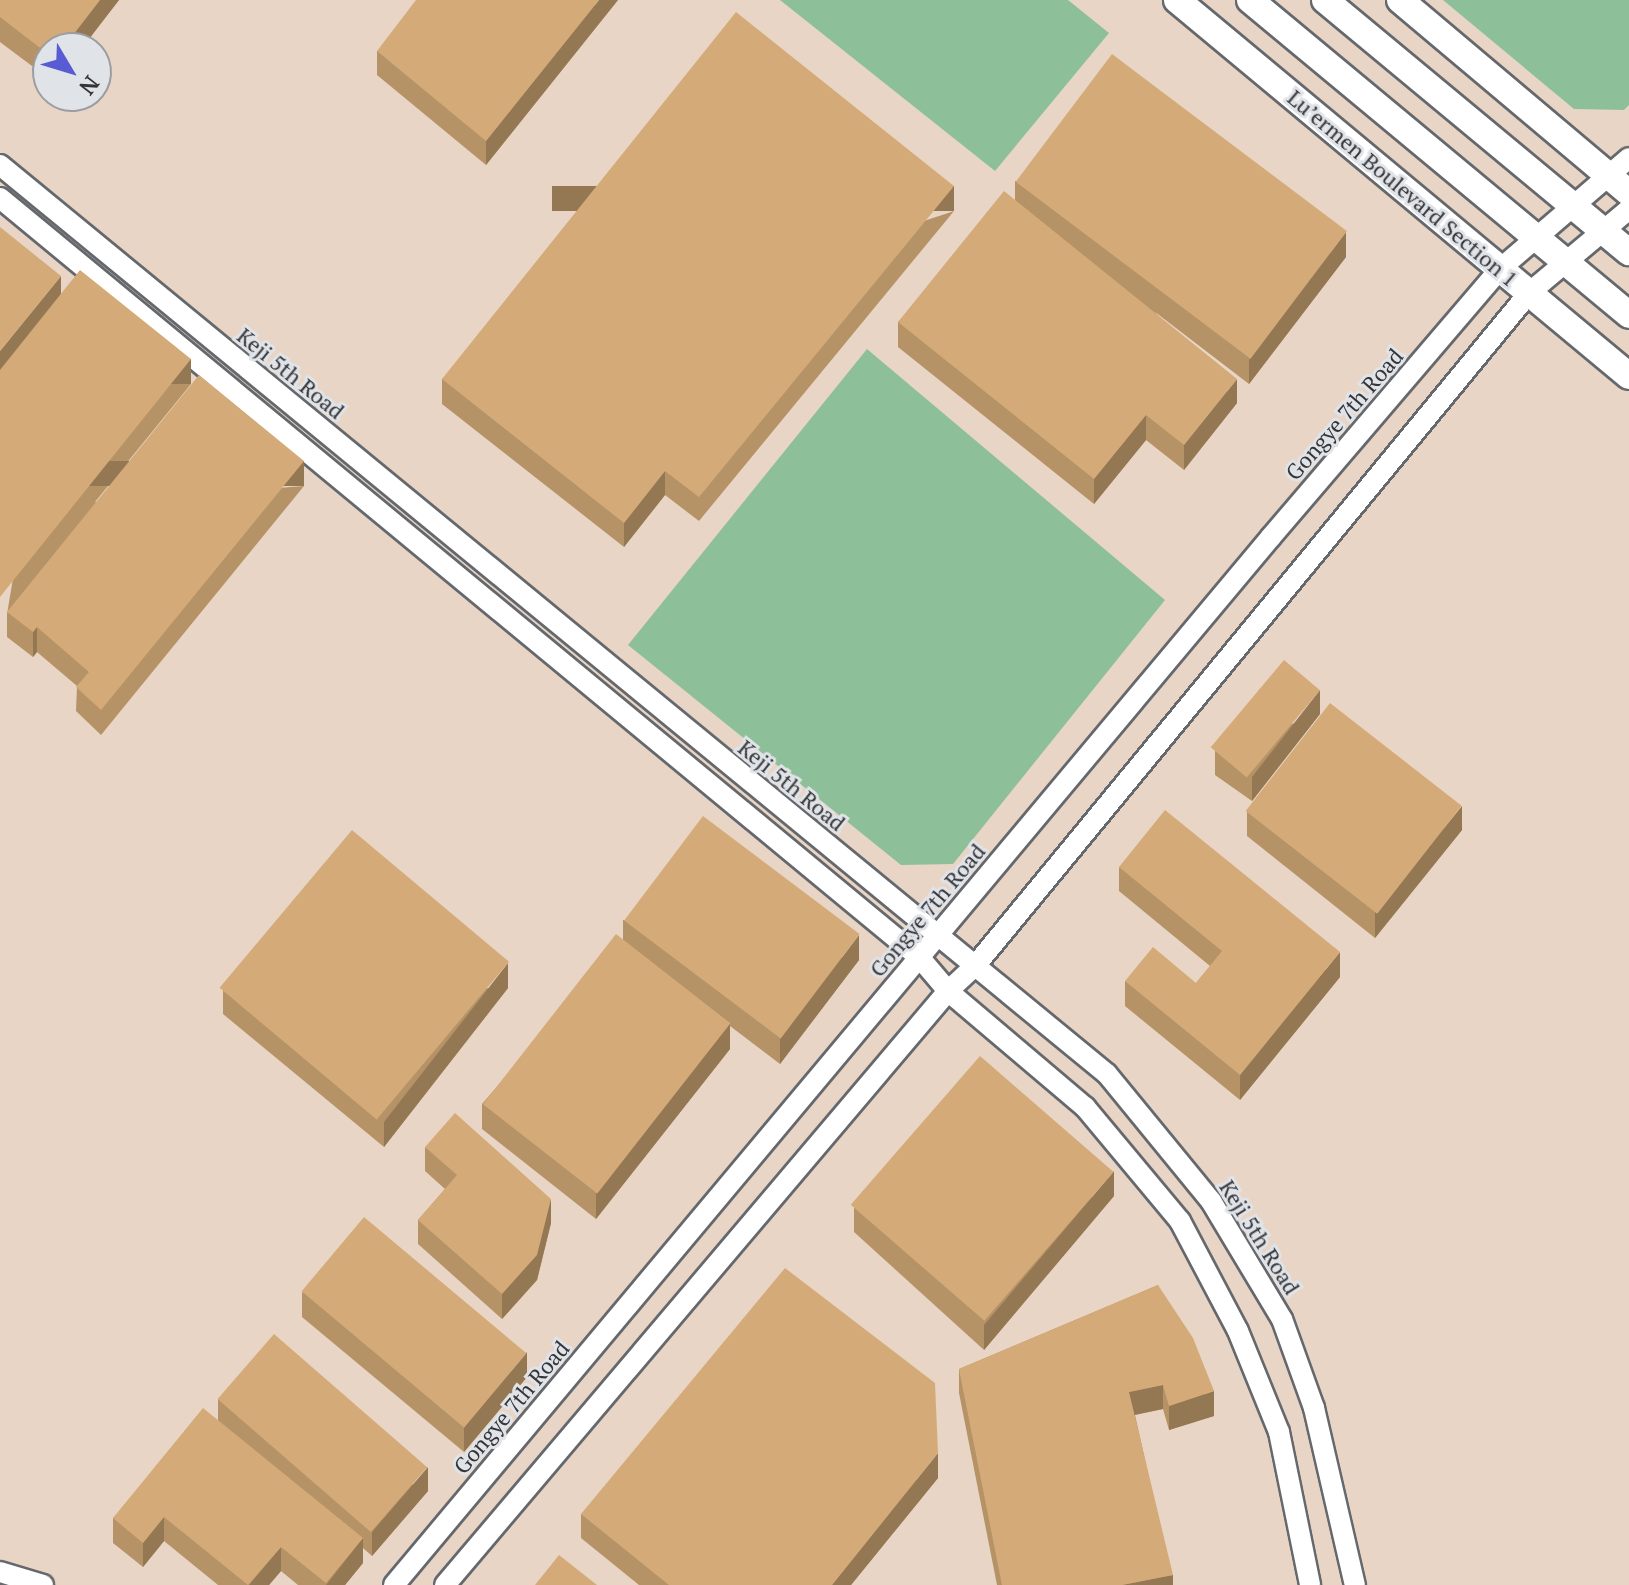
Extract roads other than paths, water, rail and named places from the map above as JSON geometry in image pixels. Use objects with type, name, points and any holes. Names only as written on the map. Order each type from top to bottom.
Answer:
[{"type":"street","name":"Lu’ermen Boulevard Section 1","points":[[1177,0],[1629,376]]},
{"type":"street","name":"Lu’ermen Boulevard Section 1","points":[[1250,0],[1629,315]]},
{"type":"street","points":[[1325,0],[1629,252]]},
{"type":"street","points":[[1400,0],[1619,166],[1629,193]]},
{"type":"street","name":"Keji 5th Road","points":[[0,165],[1107,1074],[1211,1201],[1282,1319],[1314,1408],[1355,1585]]},
{"type":"street","name":"Gongye 7th Road","points":[[394,1585],[937,935],[1500,269],[1534,236],[1619,166]]},
{"type":"street","points":[[0,198],[920,958],[948,991],[1085,1107],[1180,1221],[1238,1331],[1279,1432],[1310,1585]]},
{"type":"street","points":[[445,1585],[948,991],[975,966],[1529,293],[1629,209]]},
{"type":"street","points":[[0,1572],[43,1585]]}]
